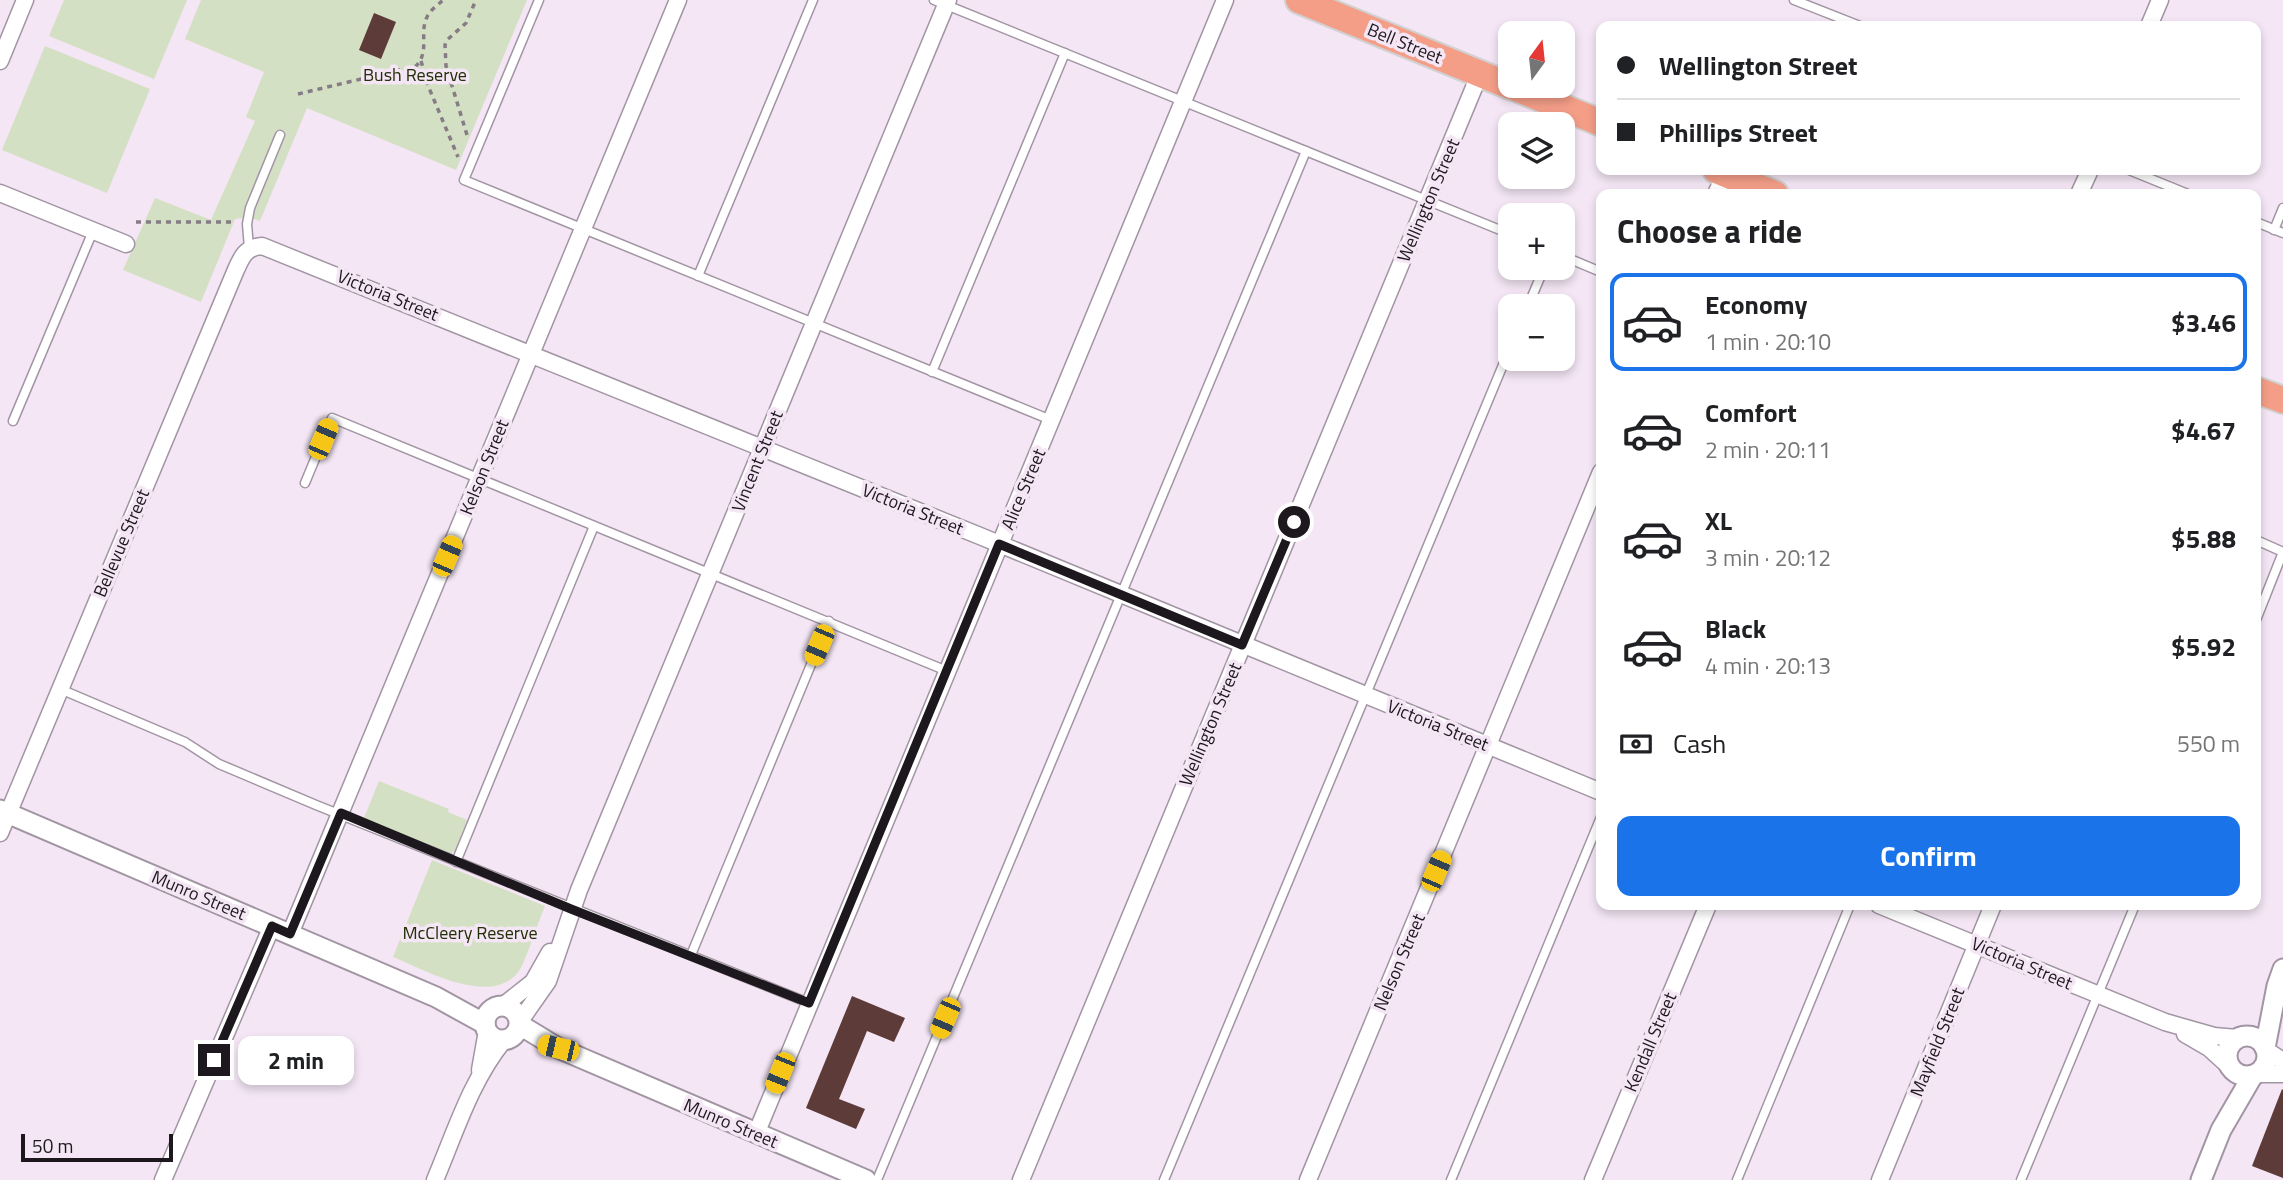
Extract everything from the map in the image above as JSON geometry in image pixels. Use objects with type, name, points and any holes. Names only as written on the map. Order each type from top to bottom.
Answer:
[{"type":"highway","name":"Bell Street","points":[[1299,0],[1498,81]]},
{"type":"highway","name":"Bell Street","points":[[1540,98],[1596,121]]},
{"type":"highway","points":[[1719,179],[1756,189]]},
{"type":"highway","points":[[2261,392],[2283,401]]},
{"type":"street","points":[[0,61],[25,0]]},
{"type":"street","name":"Kelson Street","points":[[163,1180],[281,930],[341,813],[678,0]]},
{"type":"street","name":"Alice Street","points":[[756,1134],[1225,0]]},
{"type":"street","points":[[2151,21],[2160,0]]},
{"type":"street","name":"Vincent Street","points":[[478,1079],[493,1054],[514,1031],[548,981],[569,916],[814,323],[943,2]]},
{"type":"street","name":"Wellington Street","points":[[1021,1180],[1480,73]]},
{"type":"street","points":[[0,193],[126,244]]},
{"type":"street","name":"Victoria Street","points":[[249,248],[270,247],[1596,791]]},
{"type":"street","name":"Bellevue Street","points":[[0,833],[4,812],[60,689],[234,272],[249,248]]},
{"type":"street","name":"Nelson Street","points":[[1308,1180],[1596,484]]},
{"type":"street","name":"Munro Street","points":[[4,812],[436,997],[492,1017],[494,1038],[514,1031],[558,1048],[853,1178]]},
{"type":"street","name":"Kendall Street","points":[[1593,1180],[1706,910]]},
{"type":"street","name":"Victoria Street","points":[[1891,910],[2165,1022],[2214,1036],[2238,1037]]},
{"type":"street","name":"Mayfield Street","points":[[1880,1180],[1991,910]]},
{"type":"street","name":"Vincent Street","points":[[492,1017],[533,982],[569,916]]},
{"type":"street","points":[[2280,977],[2255,1019],[2228,1047],[2227,1061],[2231,1068],[2242,1075],[2283,1074]]},
{"type":"street","points":[[2201,1180],[2221,1130],[2254,1075],[2265,1065],[2280,977]]},
{"type":"street","points":[[435,1180],[478,1079],[492,1017],[514,1010],[514,1031]]},
{"type":"street","name":"Victoria Street","points":[[2165,1022],[2209,1048],[2231,1068]]},
{"type":"street","points":[[2238,1037],[2251,1036],[2258,1039],[2266,1049],[2283,1061]]},
{"type":"street","points":[[2221,1130],[2231,1068]]},
{"type":"lane","points":[[539,0],[464,180],[1052,421]]},
{"type":"lane","points":[[698,276],[813,0]]},
{"type":"lane","points":[[1794,0],[1847,21]]},
{"type":"lane","points":[[943,2],[1498,229]]},
{"type":"lane","points":[[932,372],[1065,53]]},
{"type":"lane","points":[[249,248],[249,214],[280,135]]},
{"type":"lane","points":[[877,1180],[1306,151]]},
{"type":"lane","points":[[2141,175],[2176,189]]},
{"type":"lane","points":[[2261,224],[2279,231],[2283,208]]},
{"type":"lane","points":[[13,421],[93,231]]},
{"type":"lane","points":[[1575,261],[1596,270]]},
{"type":"lane","points":[[1164,1180],[1500,371]]},
{"type":"lane","points":[[305,482],[332,418],[947,671]]},
{"type":"lane","points":[[456,862],[594,526]]},
{"type":"lane","points":[[2261,542],[2283,552],[2281,568],[2261,610]]},
{"type":"lane","points":[[691,955],[829,621]]},
{"type":"lane","points":[[60,689],[186,742],[219,764],[456,862],[569,916],[691,955],[809,1003]]},
{"type":"lane","points":[[1451,1180],[1596,829]]},
{"type":"lane","points":[[1737,1180],[1848,910]]},
{"type":"lane","points":[[2021,1180],[2133,910]]},
{"type":"path","points":[[443,0],[427,16],[421,61],[429,88],[466,176]]},
{"type":"path","points":[[473,158],[446,66],[445,45],[466,23],[476,0]]},
{"type":"path","points":[[298,94],[415,66],[421,61]]},
{"type":"path","points":[[136,222],[233,222],[237,216],[249,214]]},
{"type":"green space","points":[[64,0],[187,0],[154,79],[49,36]]},
{"type":"green space","name":"Bush Reserve","points":[[201,0],[527,0],[456,170],[307,108],[260,221],[249,217],[235,219],[201,302],[123,270],[155,198],[211,220],[255,121],[246,117],[264,72],[185,39]]},
{"type":"green space","points":[[45,46],[150,89],[107,193],[2,150]]},
{"type":"green space","points":[[379,781],[449,809],[448,812],[467,820],[455,851],[449,854],[364,818]]},
{"type":"green space","name":"McCleery Reserve","points":[[432,860],[545,906],[522,966],[507,982],[492,986],[457,983],[393,957]]},
{"type":"building","points":[[374,13],[396,22],[381,59],[359,50]]},
{"type":"building","points":[[852,996],[905,1018],[894,1042],[867,1031],[839,1099],[865,1109],[856,1129],[806,1108]]},
{"type":"building","points":[[2283,1090],[2283,1178],[2252,1166]]},
{"type":"route","points":[[214,1060],[272,926],[290,934],[341,813],[571,909],[809,1003],[999,544],[1242,645],[1294,522]]}]
